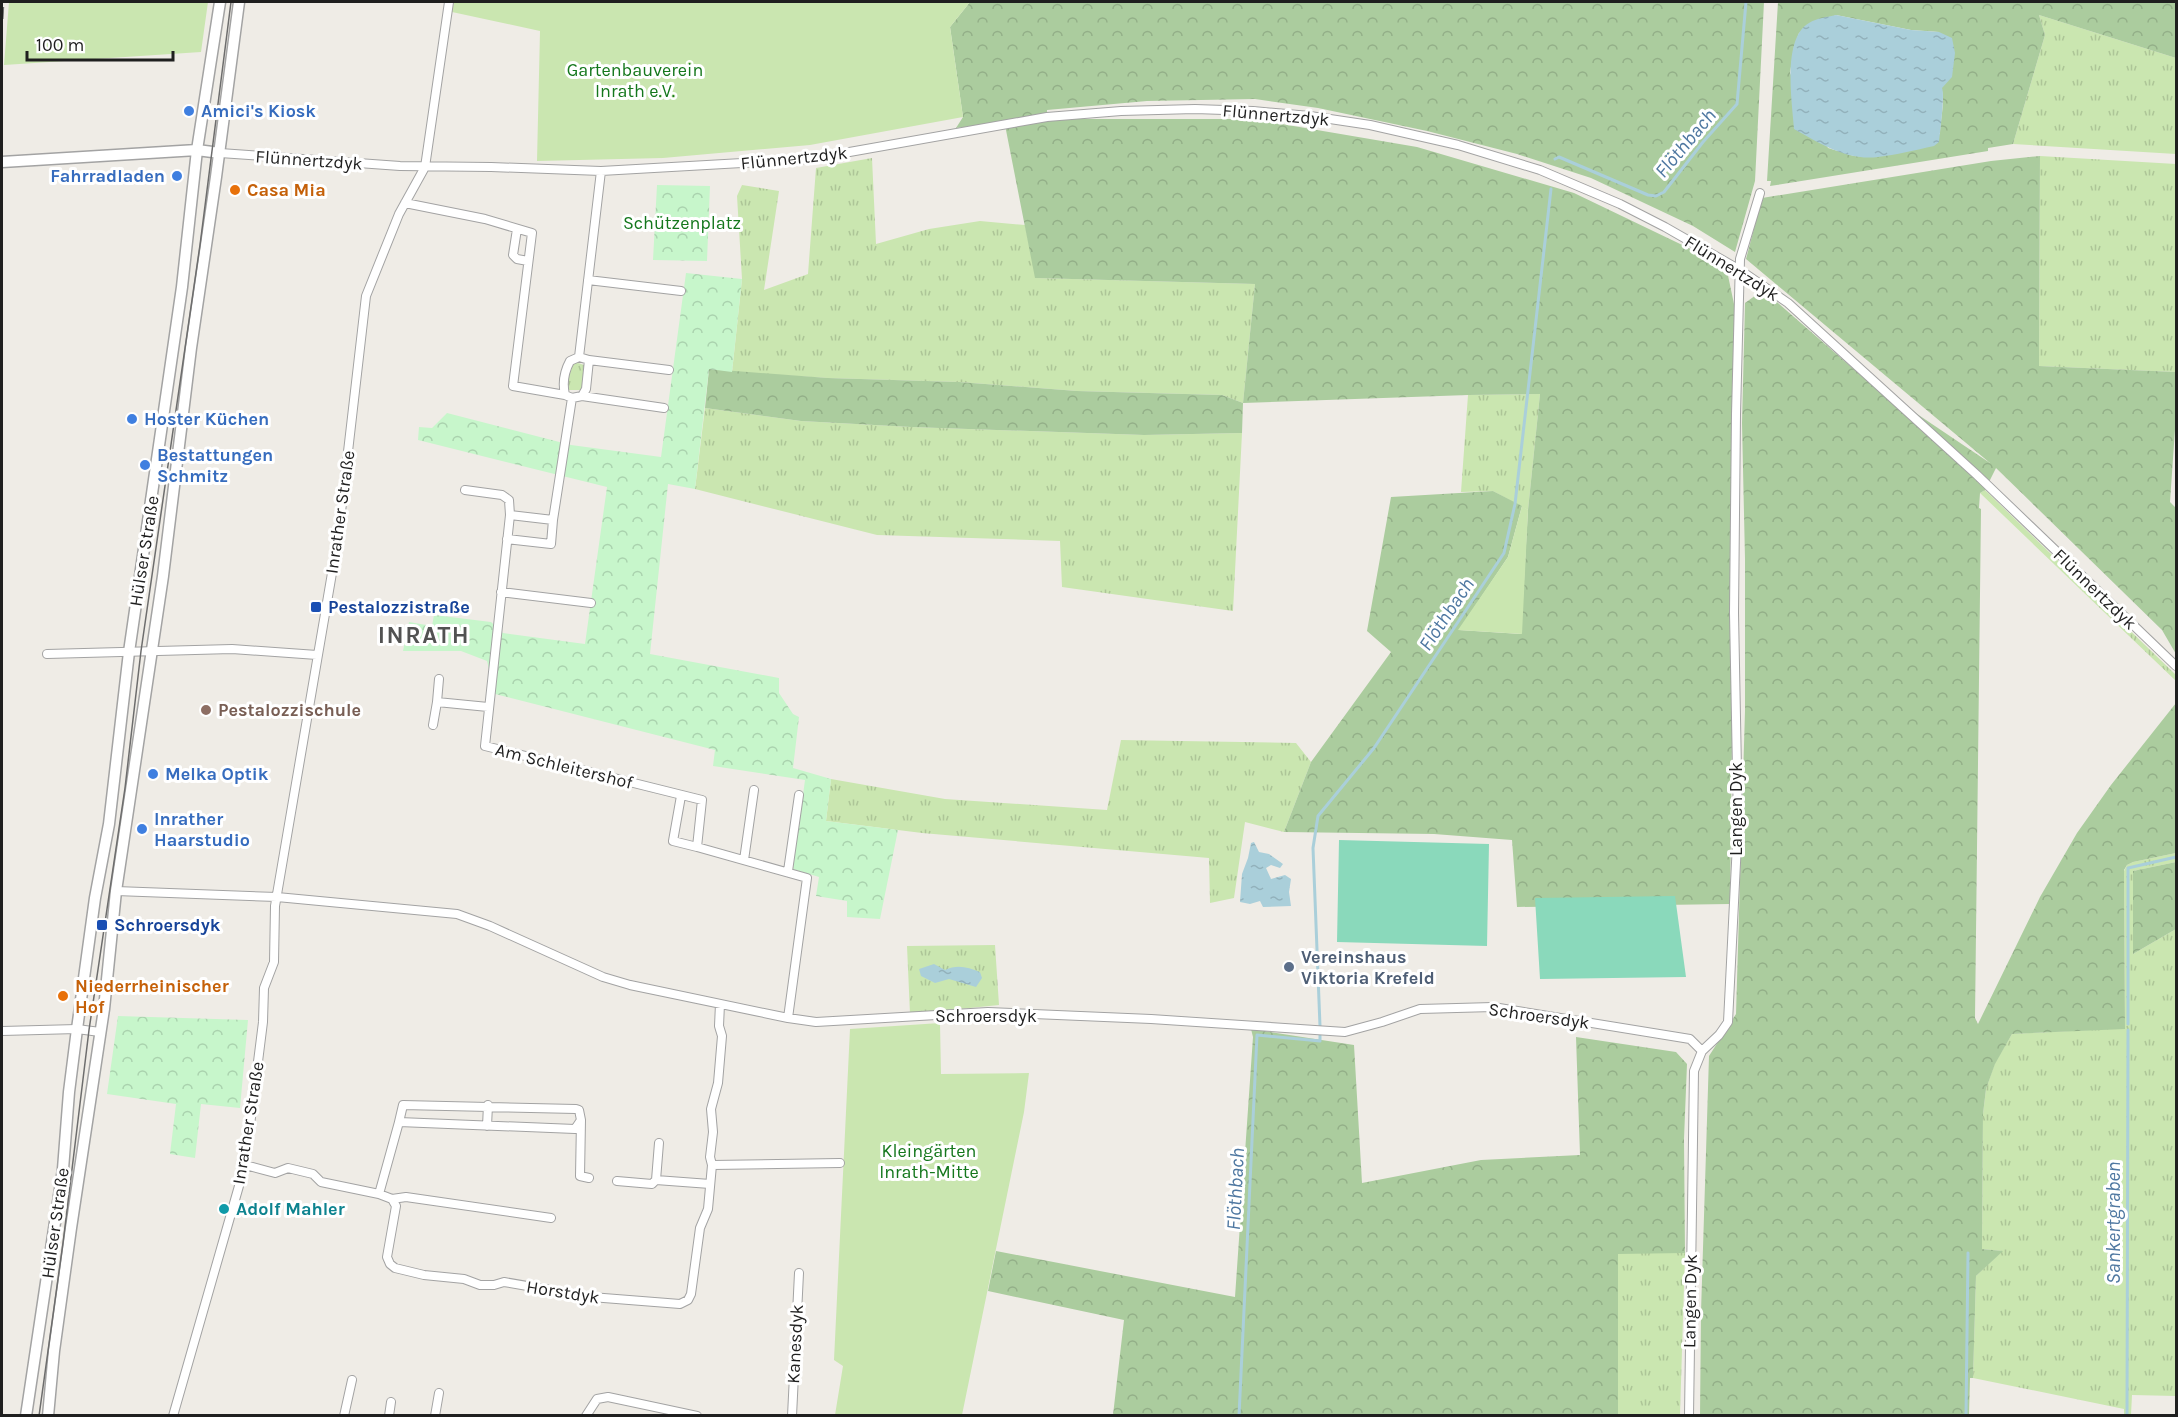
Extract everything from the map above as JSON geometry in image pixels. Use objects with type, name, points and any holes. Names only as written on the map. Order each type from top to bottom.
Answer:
[{"type":"street","name":"Hülser Straße","points":[[26,1416],[63,1169],[77,1029],[95,898],[109,824],[129,652],[182,287],[197,150],[220,2]]},
{"type":"street","name":"Hülser Straße","points":[[48,1416],[70,1228],[100,1032],[116,891],[163,576],[191,348],[220,153],[239,2]]},
{"type":"street","name":"Inrather Straße","points":[[173,1416],[245,1166],[263,1022],[264,988],[274,962],[274,906],[338,538],[366,296],[405,203],[425,167],[449,2]]},
{"type":"street","name":"Flünnertzdyk","points":[[2,162],[197,150],[314,161],[425,167],[601,171],[810,159],[1047,117],[1121,111],[1195,109],[1311,116],[1420,135],[1540,170],[1620,204],[1740,270],[1788,303],[1977,475],[2176,666]]},
{"type":"street","points":[[579,357],[601,171]]},
{"type":"street","name":"Langen Dyk","points":[[1689,1416],[1694,1071],[1702,1051],[1719,1035],[1728,1022],[1738,823],[1734,601],[1740,259],[1760,193]]},
{"type":"street","points":[[405,203],[484,219],[532,233],[513,386],[568,396],[664,408]]},
{"type":"street","points":[[517,229],[513,255],[517,259],[528,261]]},
{"type":"street","points":[[588,280],[681,291]]},
{"type":"street","points":[[507,539],[551,544],[568,396],[563,385],[565,370],[570,361],[579,357],[669,370]]},
{"type":"street","points":[[582,396],[586,389],[589,360]]},
{"type":"street","points":[[465,490],[502,495],[509,500],[510,515],[553,520]]},
{"type":"street","name":"Am Schleitershof","points":[[510,515],[485,746],[702,800],[697,846]]},
{"type":"street","points":[[501,592],[591,603]]},
{"type":"street","points":[[47,654],[232,649],[317,655]]},
{"type":"street","points":[[433,725],[439,679]]},
{"type":"street","points":[[437,702],[488,707]]},
{"type":"street","points":[[744,860],[754,790]]},
{"type":"street","points":[[788,871],[799,795]]},
{"type":"street","points":[[681,796],[673,841],[807,878],[788,1018]]},
{"type":"street","points":[[116,891],[198,892],[277,897]]},
{"type":"street","name":"Schroersdyk","points":[[277,897],[457,914],[603,977],[720,1004],[816,1022],[988,1012],[1151,1019],[1345,1032],[1420,1008],[1493,1007],[1690,1040],[1702,1051]]},
{"type":"street","name":"Horstdyk","points":[[392,1199],[396,1206],[387,1257],[395,1269],[464,1279],[480,1285],[504,1282],[591,1297],[671,1305],[688,1300],[691,1294],[700,1228],[708,1209],[712,1165],[711,1109],[718,1083],[722,1036],[719,1026],[720,1004]]},
{"type":"street","points":[[2,1030],[77,1029],[100,1032]]},
{"type":"street","points":[[379,1194],[403,1105],[576,1108],[579,1110],[580,1119],[580,1176],[589,1178]]},
{"type":"street","points":[[487,1126],[488,1105]]},
{"type":"street","points":[[399,1122],[575,1129],[580,1119]]},
{"type":"street","points":[[617,1181],[652,1184],[656,1180],[659,1143]]},
{"type":"street","points":[[712,1165],[840,1163]]},
{"type":"street","points":[[245,1166],[275,1173],[288,1168],[313,1174],[321,1182],[379,1194],[392,1199],[406,1197],[551,1218]]},
{"type":"street","points":[[656,1180],[710,1185]]},
{"type":"street","name":"Kanesdyk","points":[[792,1416],[799,1273]]},
{"type":"street","points":[[344,1416],[352,1380]]},
{"type":"street","points":[[435,1416],[439,1394]]},
{"type":"street","points":[[586,1416],[597,1400],[608,1397],[697,1416]]},
{"type":"street","points":[[389,1416],[391,1402]]},
{"type":"green space","points":[[9,2],[208,2],[201,52],[4,65]]},
{"type":"green space","name":"Gartenbauverein Inrath e.V.","points":[[454,2],[970,2],[950,27],[963,117],[810,145],[663,158],[537,161],[540,31],[452,12]]},
{"type":"green space","points":[[970,2],[1764,2],[1755,181],[1735,252],[1693,226],[1591,178],[1517,154],[1427,131],[1318,108],[1255,99],[1147,101],[1047,110],[1047,117],[956,128],[963,117],[950,27]]},
{"type":"green space","points":[[1778,2],[2176,2],[2176,58],[2039,15],[2045,35],[2013,144],[1988,148],[1988,151],[1770,186],[1771,181],[1767,181]],"holes":[[[1836,15],[1911,30],[1939,32],[1943,98],[1940,134],[1876,157],[1854,156],[1828,148],[1790,73],[1794,47],[1799,33]]]},
{"type":"green space","points":[[2039,15],[2176,58],[2176,154],[2013,144],[2045,35]]},
{"type":"green space","points":[[1045,119],[1253,119],[1417,147],[1574,193],[1726,266],[1734,304],[1736,414],[1730,904],[1517,907],[1512,840],[1434,834],[1284,832],[1311,762],[1391,652],[1367,631],[1391,497],[1493,491],[1522,506],[1508,557],[1459,630],[1521,634],[1528,510],[1540,394],[1243,403],[1255,284],[1035,278],[1005,125]]},
{"type":"green space","points":[[2040,156],[2176,164],[2176,372],[2039,366]]},
{"type":"green space","points":[[2040,156],[2039,366],[2176,372],[2176,415],[2170,502],[2176,508],[2176,654],[2162,630],[1996,468],[1985,490],[1980,493],[1979,508],[1981,509],[1975,1018],[1978,1024],[2040,897],[2077,833],[2111,785],[2176,703],[2176,853],[2133,862],[2124,870],[2125,1029],[2012,1034],[1995,1064],[1986,1089],[1983,1114],[1982,1249],[2003,1251],[1976,1276],[1973,1378],[1970,1378],[1969,1415],[1700,1416],[1709,1056],[1736,1014],[1745,711],[1742,423],[1745,303],[1763,290],[1865,379],[1990,463],[1746,259],[1762,198],[1991,161]]},
{"type":"green space","points":[[872,158],[876,244],[929,229],[980,221],[1025,225],[1036,278],[1255,284],[1243,403],[1222,395],[1077,391],[959,382],[732,372],[742,279],[737,196],[742,185],[779,191],[764,290],[808,274],[816,168]]},
{"type":"green space","name":"Schützenplatz","points":[[657,185],[710,186],[707,261],[653,260]]},
{"type":"green space","points":[[686,273],[742,279],[732,372],[709,369],[695,489],[668,484],[650,654],[779,678],[779,693],[793,714],[799,717],[793,768],[831,779],[826,821],[898,830],[880,919],[847,917],[847,901],[816,896],[819,877],[793,869],[805,780],[713,766],[715,750],[495,694],[487,661],[461,651],[403,651],[409,622],[432,626],[434,615],[491,622],[503,633],[585,644],[607,487],[418,440],[419,427],[432,428],[447,413],[571,445],[661,457]]},
{"type":"green space","points":[[575,362],[584,365],[582,387],[580,390],[569,390],[566,388],[567,370]]},
{"type":"green space","points":[[709,369],[828,378],[959,382],[1077,391],[1222,395],[1243,403],[1242,433],[1144,435],[801,421],[705,408]]},
{"type":"green space","points":[[1540,394],[1528,510],[1493,491],[1461,492],[1468,395]]},
{"type":"green space","points":[[705,408],[801,421],[911,427],[1144,435],[1242,433],[1233,611],[1062,587],[1060,541],[877,535],[695,489]]},
{"type":"green space","points":[[1985,490],[2176,675],[2176,681],[1980,493]]},
{"type":"green space","points":[[1522,506],[1528,510],[1522,634],[1458,630],[1508,557]]},
{"type":"green space","points":[[1121,740],[1296,743],[1311,762],[1284,832],[1245,822],[1234,898],[1210,903],[1209,858],[922,833],[826,821],[831,779],[945,799],[1107,810]]},
{"type":"green space","points":[[1339,840],[1489,844],[1487,946],[1337,942]]},
{"type":"green space","points":[[2176,853],[2176,862],[2133,871],[2133,954],[2176,929],[2176,1396],[2132,1395],[2131,1415],[2124,1415],[2124,1409],[1973,1378],[1976,1276],[2002,1251],[1982,1249],[1983,1114],[1986,1089],[1995,1063],[2012,1034],[2125,1028],[2124,871],[2127,865],[2133,862]]},
{"type":"green space","points":[[2176,862],[2176,929],[2133,954],[2133,871]]},
{"type":"green space","points":[[1675,896],[1686,977],[1540,979],[1535,898]]},
{"type":"green space","points":[[995,945],[999,1005],[910,1014],[907,946]]},
{"type":"green space","points":[[118,1016],[248,1020],[240,1108],[201,1104],[195,1158],[170,1154],[176,1104],[107,1094]]},
{"type":"green space","name":"Kleingärten Inrath-Mitte","points":[[940,1023],[941,1074],[1029,1073],[1024,1112],[962,1415],[835,1415],[843,1366],[834,1360],[850,1029]]},
{"type":"green space","points":[[1251,1029],[1354,1045],[1362,1183],[1481,1160],[1580,1155],[1576,1037],[1676,1052],[1687,1064],[1684,1139],[1685,1253],[1618,1254],[1618,1415],[1113,1415],[1124,1320],[988,1291],[996,1251],[1235,1297],[1253,1037]]},
{"type":"green space","points":[[1618,1253],[1685,1253],[1680,1415],[1618,1416]]},
{"type":"water","points":[[1836,15],[1911,30],[1939,32],[1952,38],[1955,53],[1952,77],[1942,88],[1943,106],[1939,142],[1934,146],[1867,158],[1844,154],[1794,129],[1791,72],[1795,42],[1809,23]]},
{"type":"water","points":[[1254,842],[1259,852],[1269,854],[1283,864],[1280,868],[1271,865],[1266,868],[1271,879],[1285,875],[1291,879],[1289,892],[1291,906],[1263,907],[1260,901],[1250,904],[1240,902],[1242,874],[1251,843]]},
{"type":"water","points":[[934,964],[945,970],[958,967],[971,969],[980,972],[982,978],[976,987],[949,979],[935,983],[921,976],[919,969]]},
{"type":"waterway","name":"Flöthbach","points":[[1555,159],[1559,157],[1648,195],[1656,196],[1664,192],[1703,142],[1737,104],[1746,2]]},
{"type":"waterway","name":"Flöthbach","points":[[1320,1026],[1313,848],[1318,816],[1374,748],[1504,553],[1515,504],[1551,189]]},
{"type":"waterway","name":"Sankertgraben","points":[[2128,1024],[2128,868],[2176,857]]},
{"type":"waterway","name":"Sankertgraben","points":[[2127,1416],[2128,1030]]},
{"type":"waterway","name":"Flöthbach","points":[[1239,1416],[1257,1035],[1320,1041],[1320,1035]]},
{"type":"waterway","points":[[1966,1416],[1968,1253]]},
{"type":"tram line","points":[[39,1416],[89,1030],[125,788],[141,651],[200,245],[231,2]]},
{"type":"railway","points":[[2,19],[3,2]]},
{"type":"place","name":"Amici's Kiosk","points":[[189,111]]},
{"type":"place","name":"Fahrradladen","points":[[177,176]]},
{"type":"place","name":"Casa Mia","points":[[235,190]]},
{"type":"place","name":"Hoster Küchen","points":[[132,419]]},
{"type":"place","name":"Bestattungen Schmitz","points":[[145,465]]},
{"type":"place","name":"Pestalozzistraße","points":[[316,607]]},
{"type":"place","name":"Pestalozzischule","points":[[206,710]]},
{"type":"place","name":"Melka Optik","points":[[153,774]]},
{"type":"place","name":"Inrather Haarstudio","points":[[142,829]]},
{"type":"place","name":"Schroersdyk","points":[[102,925]]},
{"type":"place","name":"Vereinshaus Viktoria Krefeld","points":[[1289,967]]},
{"type":"place","name":"Niederrheinischer Hof","points":[[63,996]]},
{"type":"place","name":"Adolf Mahler","points":[[224,1209]]},
{"type":"district","name":"INRATH","points":[[424,635]]}]
